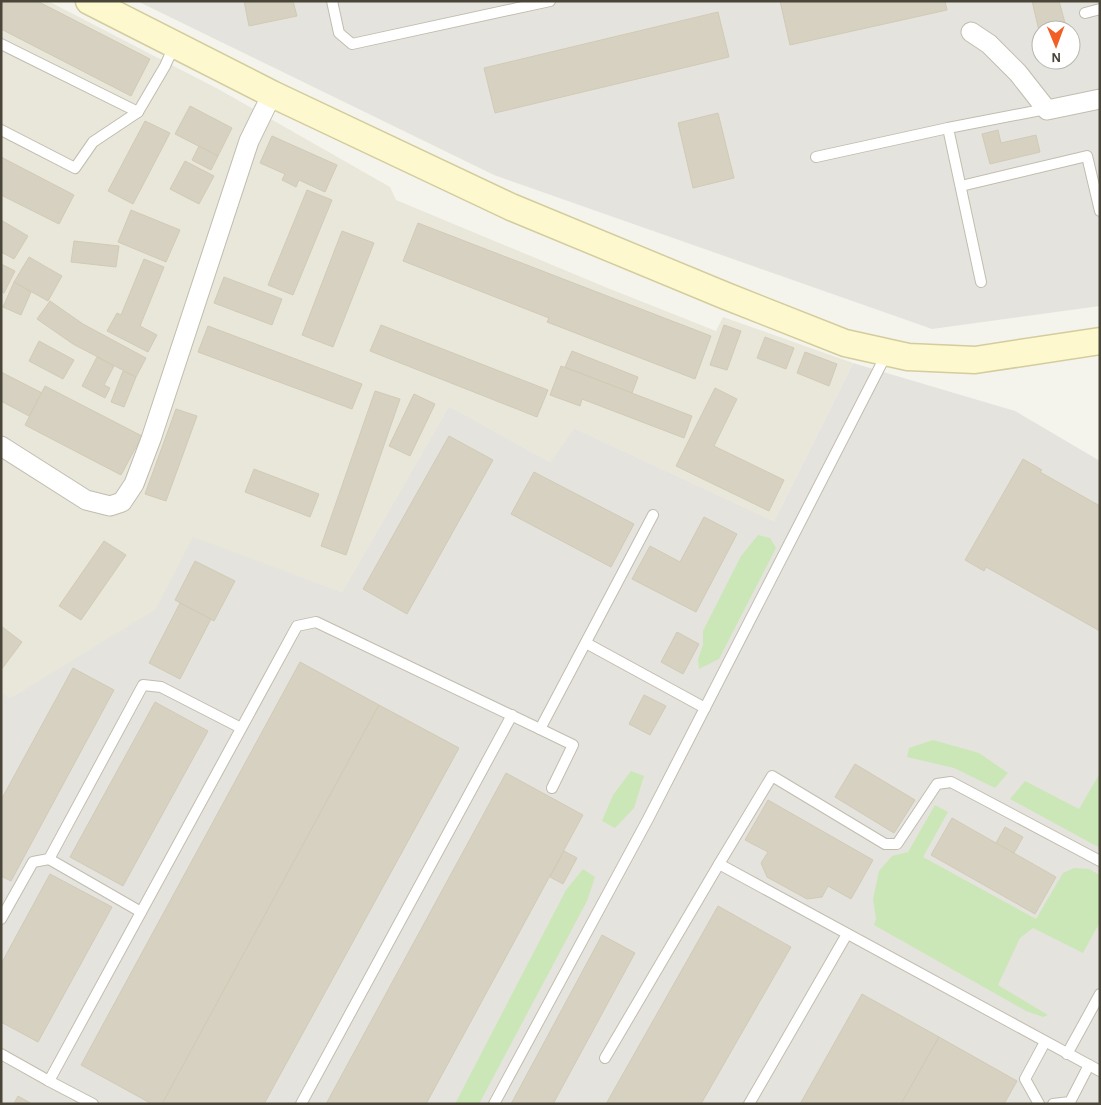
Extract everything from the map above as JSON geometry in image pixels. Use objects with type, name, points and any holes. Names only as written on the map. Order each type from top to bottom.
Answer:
[{"type":"main road","points":[[89,1],[272,94],[511,207],[726,296],[836,339],[908,357],[975,360],[1100,341]]},
{"type":"street","points":[[971,32],[990,44],[1018,73],[1047,110],[1100,99]]},
{"type":"street","points":[[1,446],[86,500],[110,506],[122,502],[134,484],[151,439],[249,141],[272,94]]},
{"type":"lane","points":[[332,1],[339,33],[352,44],[550,1]]},
{"type":"lane","points":[[1085,13],[1100,9]]},
{"type":"lane","points":[[1,44],[138,112]]},
{"type":"lane","points":[[1,130],[75,168],[93,142],[138,112],[175,45]]},
{"type":"lane","points":[[816,157],[1046,108]]},
{"type":"lane","points":[[948,128],[981,282]]},
{"type":"lane","points":[[961,186],[1087,156],[1100,211]]},
{"type":"lane","points":[[494,1104],[639,836],[888,352]]},
{"type":"lane","points":[[540,729],[653,515]]},
{"type":"lane","points":[[49,1081],[297,626],[316,622],[573,745],[552,788]]},
{"type":"lane","points":[[586,643],[705,708]]},
{"type":"lane","points":[[49,859],[143,685],[161,686],[241,728]]},
{"type":"lane","points":[[301,1104],[512,715]]},
{"type":"lane","points":[[605,1058],[718,864],[772,776],[885,844],[897,844],[937,784],[951,782],[1100,861]]},
{"type":"lane","points":[[1,919],[33,862],[49,859],[141,912]]},
{"type":"lane","points":[[718,864],[1100,1072]]},
{"type":"lane","points":[[749,1104],[847,934]]},
{"type":"lane","points":[[1067,1054],[1100,994]]},
{"type":"lane","points":[[1039,1104],[1025,1079],[1045,1042]]},
{"type":"lane","points":[[1,1054],[93,1104]]},
{"type":"lane","points":[[1053,1104],[1070,1102],[1089,1065]]},
{"type":"shaded area","points":[[1,1],[48,1],[220,90],[390,187],[396,200],[716,331],[723,317],[853,363],[774,521],[574,428],[550,462],[449,406],[342,592],[193,538],[157,609],[10,698],[1,692]]},
{"type":"shaded area","points":[[137,1],[1100,1],[1100,306],[932,329],[494,175]]},
{"type":"shaded area","points":[[853,363],[1015,411],[1100,461],[1100,1104],[1,1104],[1,692],[10,698],[156,609],[193,537],[342,592],[449,406],[550,462],[574,428],[774,521]]},
{"type":"green space","points":[[758,535],[770,538],[776,548],[719,659],[699,669],[698,659],[703,645],[703,631],[741,556]]},
{"type":"green space","points":[[933,740],[979,753],[1008,773],[995,788],[954,768],[907,757],[909,748]]},
{"type":"green space","points":[[631,771],[644,776],[634,808],[615,828],[602,821],[613,795]]},
{"type":"green space","points":[[1100,773],[1100,848],[1010,799],[1025,781],[1079,809]]},
{"type":"green space","points":[[935,805],[948,812],[923,857],[1036,919],[1063,873],[1074,868],[1089,869],[1100,875],[1100,922],[1083,953],[1033,928],[1020,938],[998,985],[1048,1015],[1043,1017],[1026,1011],[874,925],[876,919],[873,899],[879,871],[892,856],[908,852]]},
{"type":"green space","points":[[583,869],[595,877],[587,901],[479,1104],[455,1104],[566,890]]},
{"type":"building","points":[[1,1],[37,1],[150,59],[131,96],[1,29]]},
{"type":"building","points":[[244,1],[293,1],[297,16],[249,26]]},
{"type":"building","points":[[780,1],[945,1],[947,10],[790,45]]},
{"type":"building","points":[[1032,1],[1059,1],[1064,20],[1036,20]]},
{"type":"building","points":[[718,12],[729,57],[495,113],[484,68]]},
{"type":"building","points":[[190,106],[232,128],[218,156],[175,134]]},
{"type":"building","points":[[718,113],[734,178],[693,188],[678,123]]},
{"type":"building","points":[[145,121],[170,133],[133,204],[108,191]]},
{"type":"building","points":[[998,130],[1001,143],[1036,135],[1040,152],[990,164],[982,134]]},
{"type":"building","points":[[272,136],[337,165],[325,192],[299,180],[296,187],[282,180],[285,174],[260,163]]},
{"type":"building","points":[[199,146],[218,156],[211,170],[192,160]]},
{"type":"building","points":[[1,157],[74,195],[59,224],[1,195]]},
{"type":"building","points":[[185,161],[214,176],[199,204],[170,189]]},
{"type":"building","points":[[307,190],[332,200],[293,295],[268,285]]},
{"type":"building","points":[[131,210],[180,230],[166,262],[118,242]]},
{"type":"building","points":[[1,220],[28,236],[14,259],[1,252]]},
{"type":"building","points":[[418,223],[711,336],[695,379],[547,322],[549,318],[403,261]]},
{"type":"building","points":[[342,231],[374,243],[333,347],[302,335]]},
{"type":"building","points":[[74,241],[119,246],[116,267],[71,262]]},
{"type":"building","points":[[29,257],[62,276],[48,301],[14,282]]},
{"type":"building","points":[[144,259],[164,267],[140,326],[157,335],[148,352],[107,331],[117,313],[121,315]]},
{"type":"building","points":[[1,264],[15,271],[4,293],[1,292]]},
{"type":"building","points":[[224,277],[282,299],[272,325],[214,303]]},
{"type":"building","points":[[14,282],[31,292],[21,315],[3,307]]},
{"type":"building","points":[[50,301],[83,324],[146,358],[136,377],[73,344],[37,319]]},
{"type":"building","points":[[381,325],[548,390],[537,417],[370,351]]},
{"type":"building","points":[[724,325],[741,331],[727,370],[710,365]]},
{"type":"building","points":[[208,326],[362,384],[352,409],[198,352]]},
{"type":"building","points":[[765,337],[794,348],[786,369],[757,358]]},
{"type":"building","points":[[39,341],[74,360],[63,379],[29,361]]},
{"type":"building","points":[[572,351],[638,377],[632,393],[565,367]]},
{"type":"building","points":[[805,352],[837,364],[829,386],[797,373]]},
{"type":"building","points":[[97,357],[114,366],[104,385],[110,388],[105,398],[82,386]]},
{"type":"building","points":[[561,366],[692,416],[684,438],[582,399],[580,406],[550,395]]},
{"type":"building","points":[[123,371],[136,377],[124,407],[111,402]]},
{"type":"building","points":[[1,372],[42,393],[29,416],[1,401]]},
{"type":"building","points":[[45,386],[142,436],[121,475],[25,425]]},
{"type":"building","points":[[715,388],[737,399],[714,446],[784,480],[769,511],[676,466]]},
{"type":"building","points":[[375,391],[400,399],[346,555],[321,546]]},
{"type":"building","points":[[414,394],[435,404],[410,456],[389,446]]},
{"type":"building","points":[[176,409],[197,416],[166,501],[145,494]]},
{"type":"building","points":[[449,436],[493,460],[407,614],[363,589]]},
{"type":"building","points":[[1023,459],[1042,470],[1040,472],[1100,506],[1100,631],[986,567],[984,571],[965,560]]},
{"type":"building","points":[[254,469],[319,494],[310,517],[245,492]]},
{"type":"building","points":[[534,472],[634,524],[611,567],[511,514]]},
{"type":"building","points":[[704,517],[737,534],[696,612],[632,579],[650,546],[680,562]]},
{"type":"building","points":[[104,541],[126,555],[81,620],[59,606]]},
{"type":"building","points":[[195,561],[235,581],[214,621],[175,600]]},
{"type":"building","points":[[180,603],[211,619],[180,679],[149,663]]},
{"type":"building","points":[[1,626],[22,642],[1,670]]},
{"type":"building","points":[[677,632],[699,644],[683,674],[661,662]]},
{"type":"building","points":[[300,662],[379,705],[162,1104],[152,1104],[81,1065]]},
{"type":"building","points":[[73,668],[114,690],[11,881],[1,876],[1,800]]},
{"type":"building","points":[[644,695],[666,706],[650,735],[629,724]]},
{"type":"building","points":[[155,702],[208,731],[123,886],[70,857]]},
{"type":"building","points":[[379,705],[459,748],[264,1104],[162,1104]]},
{"type":"building","points":[[855,764],[915,800],[894,833],[835,797]]},
{"type":"building","points":[[506,773],[583,815],[426,1104],[326,1104]]},
{"type":"building","points":[[768,800],[873,860],[851,899],[828,886],[822,897],[807,899],[767,877],[761,863],[768,852],[745,840]]},
{"type":"building","points":[[952,818],[1056,877],[1035,914],[931,855]]},
{"type":"building","points":[[1005,827],[1023,837],[1014,853],[996,843]]},
{"type":"building","points":[[564,851],[577,858],[563,884],[550,877]]},
{"type":"building","points":[[50,874],[112,907],[38,1042],[1,1022],[1,964]]},
{"type":"building","points":[[718,906],[791,947],[701,1104],[606,1104]]},
{"type":"building","points":[[602,935],[635,953],[553,1104],[511,1104]]},
{"type":"building","points":[[862,994],[939,1037],[901,1104],[800,1104]]},
{"type":"building","points":[[939,1037],[1017,1081],[1004,1104],[901,1104]]},
{"type":"building","points":[[18,1096],[32,1104],[14,1104]]}]
